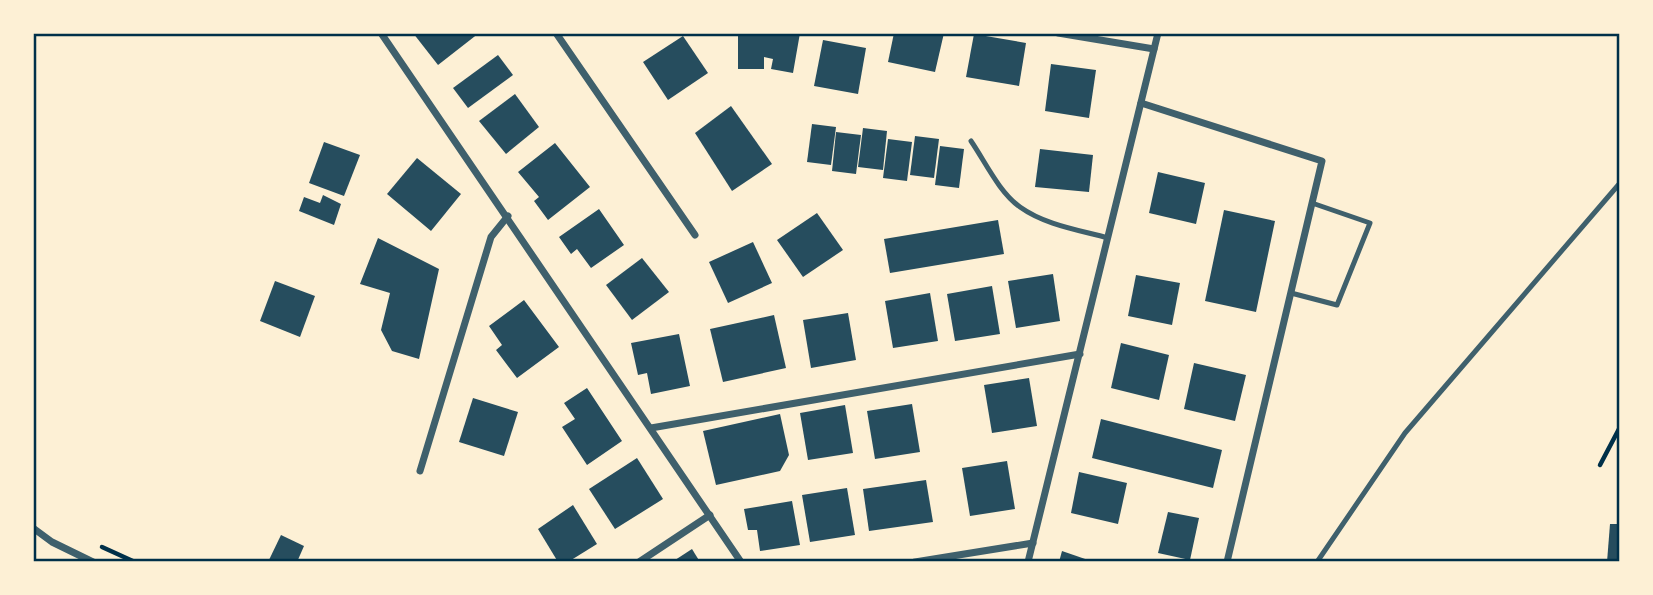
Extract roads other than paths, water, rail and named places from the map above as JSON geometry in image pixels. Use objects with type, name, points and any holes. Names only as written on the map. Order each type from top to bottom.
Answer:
[{"type":"street","points":[[381,33],[741,562]]},
{"type":"street","points":[[556,33],[695,235]]},
{"type":"street","points":[[1058,33],[1154,49]]},
{"type":"street","points":[[1028,562],[1158,33]]},
{"type":"street","points":[[1141,103],[1322,161],[1227,562]]},
{"type":"street","points":[[420,471],[491,237],[508,216]]},
{"type":"street","points":[[651,428],[1080,354]]},
{"type":"street","points":[[639,562],[709,515]]},
{"type":"street","points":[[33,528],[52,542],[93,562]]},
{"type":"street","points":[[915,562],[1033,544]]},
{"type":"lane","points":[[971,141],[1006,193],[1021,207],[1053,224],[1108,238]]},
{"type":"lane","points":[[1317,562],[1405,433],[1620,183]]},
{"type":"lane","points":[[1291,293],[1337,305],[1370,223],[1312,203]]}]
